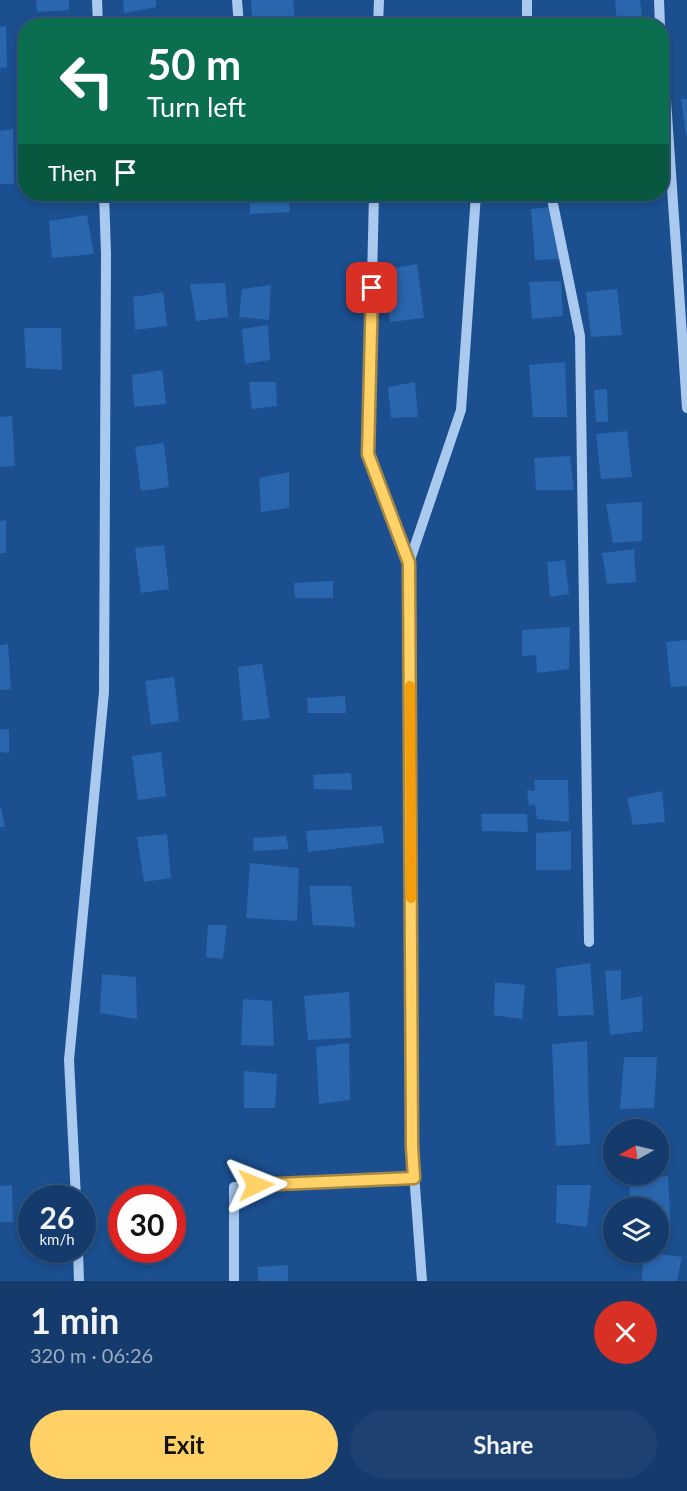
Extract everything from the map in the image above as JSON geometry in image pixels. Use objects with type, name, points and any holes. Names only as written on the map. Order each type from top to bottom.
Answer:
[{"type":"street","points":[[97,0],[98,18]]},
{"type":"street","points":[[237,0],[238,18]]},
{"type":"street","points":[[378,18],[379,0]]},
{"type":"street","points":[[527,0],[527,18]]},
{"type":"street","points":[[659,0],[660,18]]},
{"type":"street","points":[[669,143],[687,408]]},
{"type":"street","points":[[75,1185],[69,1060],[104,692],[104,201]]},
{"type":"street","points":[[374,201],[368,454],[409,563]]},
{"type":"street","points":[[422,1281],[412,1146],[409,563],[461,410],[476,201]]},
{"type":"street","points":[[552,201],[580,336],[589,942]]},
{"type":"street","points":[[234,1281],[234,1186],[414,1178]]},
{"type":"street","points":[[78,1263],[79,1281]]},
{"type":"building","points":[[36,0],[69,0],[69,10],[37,12]]},
{"type":"building","points":[[123,0],[156,0],[156,7],[124,13]]},
{"type":"building","points":[[251,0],[293,0],[295,18],[252,18]]},
{"type":"building","points":[[615,0],[640,0],[642,16],[617,18]]},
{"type":"building","points":[[6,26],[7,67],[0,68],[0,27]]},
{"type":"building","points":[[681,99],[687,99],[687,134],[686,134]]},
{"type":"building","points":[[13,129],[14,184],[0,184],[0,131]]},
{"type":"building","points":[[250,201],[289,201],[290,212],[250,214]]},
{"type":"building","points":[[559,206],[561,259],[535,260],[531,209]]},
{"type":"building","points":[[87,215],[94,254],[52,258],[49,221]]},
{"type":"building","points":[[417,264],[424,318],[390,322],[383,270]]},
{"type":"building","points":[[561,281],[563,316],[532,319],[529,282]]},
{"type":"building","points":[[225,283],[228,317],[196,321],[190,284]]},
{"type":"building","points":[[271,285],[269,320],[239,317],[242,289]]},
{"type":"building","points":[[617,289],[622,335],[591,337],[586,292]]},
{"type":"building","points":[[163,292],[167,326],[135,330],[133,297]]},
{"type":"building","points":[[268,325],[270,360],[245,364],[242,329]]},
{"type":"building","points":[[24,328],[61,328],[62,370],[26,368]]},
{"type":"building","points":[[565,362],[567,417],[533,417],[529,365]]},
{"type":"building","points":[[162,370],[166,404],[134,407],[132,375]]},
{"type":"building","points":[[249,382],[276,382],[277,406],[252,409]]},
{"type":"building","points":[[415,382],[418,417],[391,418],[388,387]]},
{"type":"building","points":[[607,389],[608,422],[596,422],[594,390]]},
{"type":"building","points":[[12,416],[15,466],[0,467],[0,417]]},
{"type":"building","points":[[627,431],[632,477],[601,479],[596,434]]},
{"type":"building","points":[[164,443],[169,487],[141,491],[135,447]]},
{"type":"building","points":[[570,456],[574,490],[536,490],[534,458]]},
{"type":"building","points":[[289,472],[289,508],[261,512],[259,478]]},
{"type":"building","points":[[642,502],[642,541],[613,543],[606,504]]},
{"type":"building","points":[[6,520],[6,553],[0,553],[0,521]]},
{"type":"building","points":[[164,545],[169,589],[141,593],[135,548]]},
{"type":"building","points":[[634,549],[636,582],[607,584],[602,553]]},
{"type":"building","points":[[565,560],[569,594],[550,597],[547,562]]},
{"type":"building","points":[[333,581],[333,598],[295,598],[294,583]]},
{"type":"building","points":[[570,627],[569,669],[537,673],[536,655],[522,656],[522,630]]},
{"type":"building","points":[[687,640],[687,686],[671,687],[666,642]]},
{"type":"building","points":[[8,644],[11,689],[0,690],[0,645]]},
{"type":"building","points":[[262,664],[270,718],[243,721],[238,667]]},
{"type":"building","points":[[174,677],[179,721],[151,725],[145,681]]},
{"type":"building","points":[[345,696],[346,713],[308,713],[307,698]]},
{"type":"building","points":[[0,729],[9,730],[9,753],[0,752]]},
{"type":"building","points":[[161,752],[166,796],[138,800],[132,756]]},
{"type":"building","points":[[351,773],[352,790],[314,789],[313,775]]},
{"type":"building","points":[[534,780],[568,780],[569,822],[537,819],[535,804],[529,806],[527,790],[535,791]]},
{"type":"building","points":[[662,791],[665,822],[633,825],[627,798]]},
{"type":"building","points":[[1,807],[5,827],[0,827]]},
{"type":"building","points":[[481,814],[527,814],[528,832],[482,831]]},
{"type":"building","points":[[382,826],[384,843],[308,852],[306,831]]},
{"type":"building","points":[[571,831],[571,870],[536,870],[536,833]]},
{"type":"building","points":[[167,834],[171,878],[144,882],[137,837]]},
{"type":"building","points":[[286,836],[289,849],[254,851],[253,838]]},
{"type":"building","points":[[250,863],[299,868],[297,921],[246,918]]},
{"type":"building","points":[[309,886],[351,886],[355,927],[313,925]]},
{"type":"building","points":[[208,925],[227,925],[223,959],[206,957]]},
{"type":"building","points":[[590,963],[594,1015],[558,1016],[556,968]]},
{"type":"building","points":[[621,970],[621,1000],[642,996],[643,1031],[610,1035],[605,971]]},
{"type":"building","points":[[102,974],[136,977],[137,1019],[100,1013]]},
{"type":"building","points":[[495,982],[525,985],[522,1019],[494,1015]]},
{"type":"building","points":[[349,992],[351,1038],[308,1040],[304,996]]},
{"type":"building","points":[[243,999],[272,1001],[274,1046],[241,1045]]},
{"type":"building","points":[[587,1041],[590,1144],[556,1146],[552,1044]]},
{"type":"building","points":[[349,1043],[350,1100],[319,1104],[316,1047]]},
{"type":"building","points":[[624,1057],[657,1057],[654,1108],[620,1109]]},
{"type":"building","points":[[244,1071],[277,1074],[275,1108],[244,1108]]},
{"type":"building","points":[[12,1185],[13,1222],[0,1222],[0,1186]]},
{"type":"building","points":[[557,1185],[591,1185],[587,1227],[556,1223]]},
{"type":"building","points":[[630,1185],[668,1185],[671,1233],[669,1233],[669,1197],[629,1197]]},
{"type":"building","points":[[669,1255],[682,1257],[677,1281],[642,1281],[643,1263],[669,1263]]},
{"type":"building","points":[[288,1265],[288,1281],[258,1281],[258,1267]]},
{"type":"slow traffic","points":[[410,686],[411,898]]},
{"type":"route","points":[[256,1185],[414,1178],[409,563],[368,454],[372,288]]}]
